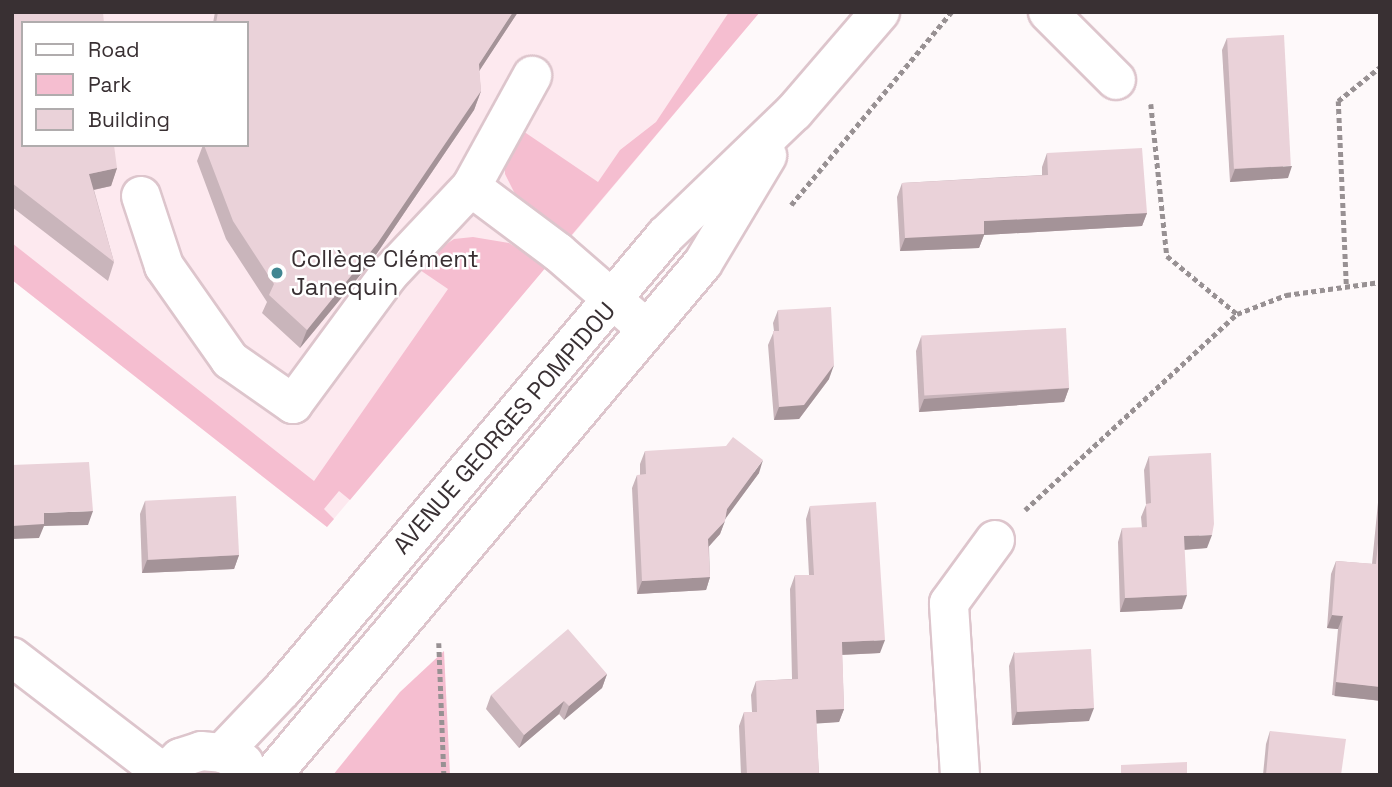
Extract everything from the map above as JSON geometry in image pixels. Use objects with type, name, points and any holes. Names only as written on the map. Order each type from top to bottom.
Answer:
[{"type":"street","name":"AVENUE GEORGES POMPIDOU","points":[[222,753],[282,690],[666,235],[794,112],[880,12]]},
{"type":"street","points":[[1048,12],[1116,80]]},
{"type":"street","points":[[141,195],[164,266],[230,360],[293,404],[389,274],[471,187],[532,76]]},
{"type":"street","name":"AVENUE GEORGES POMPIDOU","points":[[272,775],[703,263],[794,112]]},
{"type":"street","points":[[471,187],[558,252],[646,329]]},
{"type":"street","points":[[960,775],[949,603],[995,540]]},
{"type":"street","points":[[12,657],[162,774],[180,758],[201,751],[222,753],[239,760],[255,775]]},
{"type":"path","points":[[1346,284],[1338,101],[1380,67]]},
{"type":"path","points":[[1116,80],[1151,102],[1167,256],[1237,314]]},
{"type":"path","points":[[995,540],[1112,425],[1237,314],[1286,295],[1346,284],[1380,282]]},
{"type":"path","points":[[439,642],[444,775]]},
{"type":"shaded area","name":"Collège Clément Janequin","points":[[12,12],[760,12],[327,527],[12,280]]},
{"type":"green space","points":[[729,12],[760,12],[570,237],[522,208],[505,174],[505,161],[520,129],[598,182],[620,150],[656,122]]},
{"type":"green space","points":[[473,237],[509,243],[547,266],[350,500],[339,491],[324,509],[334,519],[327,527],[12,280],[12,243],[314,481],[448,289],[420,270],[442,247],[454,239]]},
{"type":"green space","points":[[444,651],[450,775],[333,775],[400,692]]},
{"type":"building","points":[[12,12],[103,12],[104,21],[21,21],[21,147],[114,147],[117,168],[89,174],[114,262],[12,183]]},
{"type":"building","points":[[218,12],[513,12],[479,64],[481,91],[377,244],[307,330],[269,295],[274,284],[233,221],[205,147],[248,147],[248,21],[216,21]]},
{"type":"building","points":[[1284,35],[1291,166],[1234,169],[1227,38]]},
{"type":"building","points":[[1142,148],[1147,213],[984,221],[984,234],[905,238],[902,183],[1048,175],[1047,153]]},
{"type":"building","points":[[831,307],[834,365],[804,405],[779,407],[773,331],[779,331],[778,310]]},
{"type":"building","points":[[1066,328],[1069,388],[924,396],[921,336]]},
{"type":"building","points":[[733,437],[763,460],[727,509],[725,521],[708,539],[710,577],[642,581],[637,475],[646,474],[645,451],[726,446]]},
{"type":"building","points":[[1211,453],[1214,524],[1212,535],[1184,536],[1187,595],[1125,598],[1122,528],[1147,527],[1146,504],[1151,503],[1149,456]]},
{"type":"building","points":[[89,462],[93,511],[44,513],[44,524],[12,526],[12,465]]},
{"type":"building","points":[[236,496],[239,555],[148,560],[145,501]]},
{"type":"building","points":[[876,502],[885,640],[842,642],[844,709],[816,710],[819,775],[747,775],[744,712],[757,712],[756,681],[798,679],[795,575],[814,575],[810,506]]},
{"type":"building","points":[[1380,522],[1380,687],[1336,682],[1343,616],[1332,615],[1336,561],[1376,564]]},
{"type":"building","points":[[568,629],[607,674],[569,706],[564,701],[524,735],[491,695]]},
{"type":"building","points":[[1091,649],[1094,708],[1017,712],[1014,653]]},
{"type":"building","points":[[1270,731],[1346,739],[1341,775],[1266,775]]},
{"type":"building","points":[[1187,762],[1187,775],[1121,775],[1121,765]]},
{"type":"place","name":"Collège Clément Janequin","points":[[277,273]]}]
